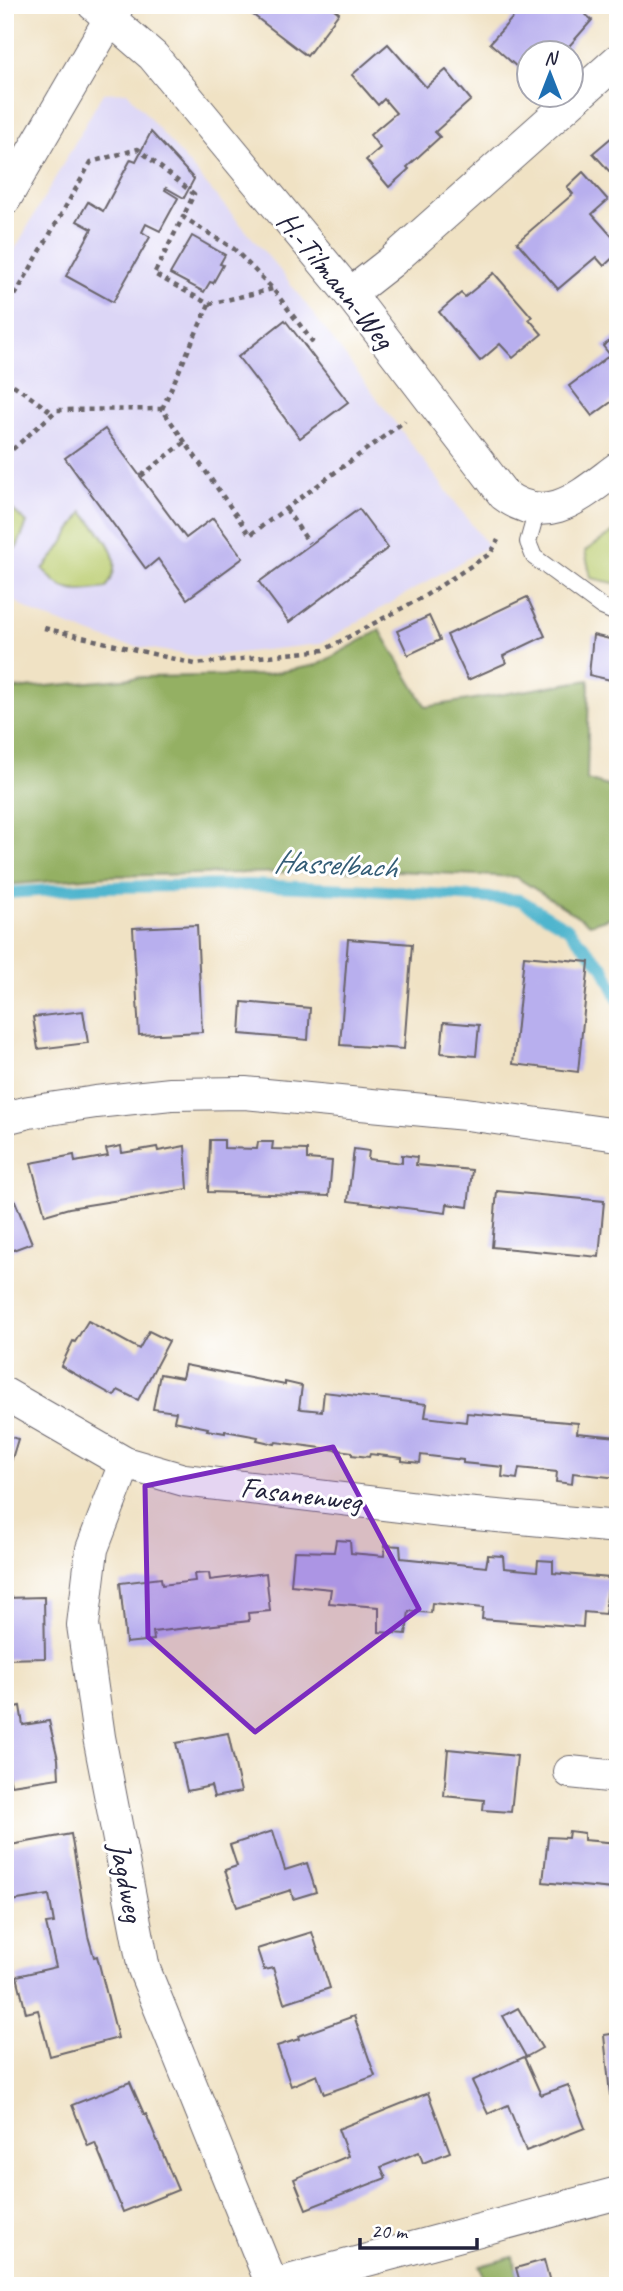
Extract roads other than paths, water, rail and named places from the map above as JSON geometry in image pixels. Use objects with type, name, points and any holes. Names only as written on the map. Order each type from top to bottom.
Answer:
[{"type":"street","points":[[5,199],[107,9]]},
{"type":"street","name":"H.-Tilmann-Weg","points":[[107,9],[153,56],[350,295],[503,495],[528,508]]},
{"type":"street","points":[[350,295],[391,262],[618,60]]},
{"type":"street","points":[[528,508],[573,501],[618,468]]},
{"type":"street","points":[[5,1118],[108,1100],[171,1094],[245,1093],[466,1114],[618,1135]]},
{"type":"street","name":"Fasanenweg","points":[[5,1394],[125,1464],[184,1480],[443,1511],[618,1527]]},
{"type":"street","name":"Jagdweg","points":[[125,1464],[92,1549],[83,1625],[101,1750],[144,1969],[271,2285]]},
{"type":"street","points":[[570,1772],[618,1777]]},
{"type":"street","points":[[271,2285],[618,2193]]},
{"type":"lane","points":[[528,508],[528,542],[534,557],[602,607],[618,614]]},
{"type":"waterway","name":"Hasselbach","points":[[5,893],[102,887],[250,885],[520,900],[567,928],[604,968],[618,999]]}]
